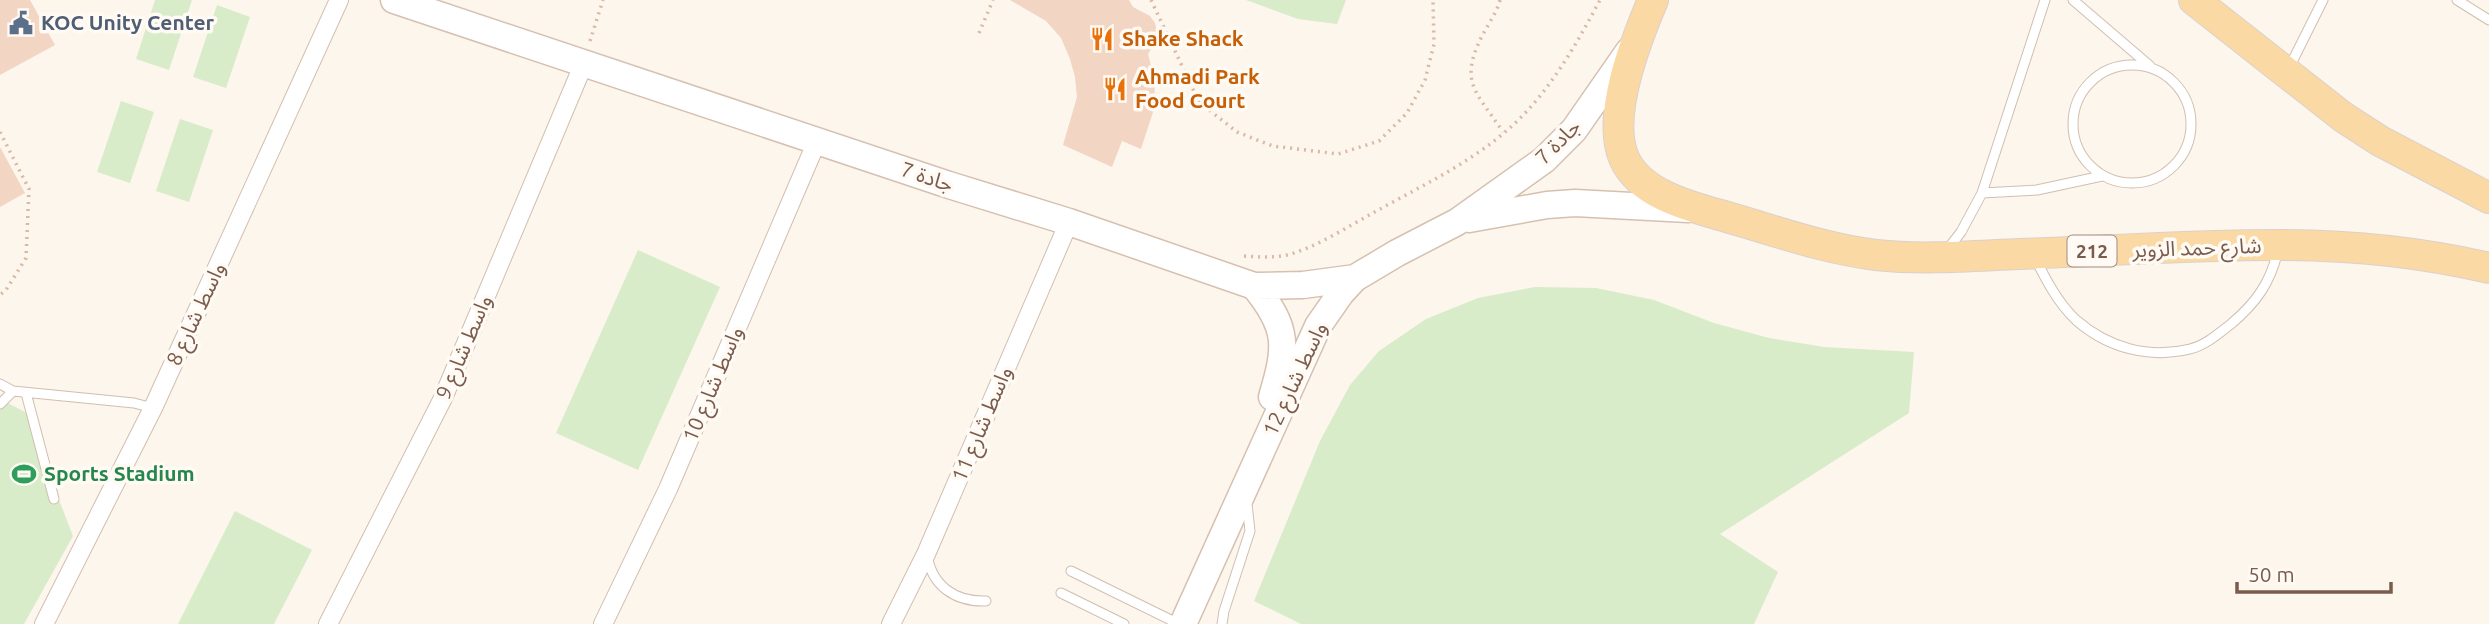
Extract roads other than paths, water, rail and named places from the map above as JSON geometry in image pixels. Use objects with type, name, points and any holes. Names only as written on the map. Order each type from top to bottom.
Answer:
[{"type":"main road","name":"جادة 7","points":[[394,0],[588,49],[817,141],[1069,222],[1254,286],[1303,285],[1355,278],[1457,222],[1544,160],[1567,137],[1596,100],[1636,40]]},
{"type":"main road","name":"212","points":[[1653,0],[1636,40],[1625,79],[1619,116],[1619,139],[1624,159],[1635,176],[1663,195],[1699,209]]},
{"type":"main road","points":[[2194,0],[2343,117],[2380,141],[2489,198]]},
{"type":"main road","name":"جادة 7","points":[[1457,222],[1557,204],[1699,209]]},
{"type":"main road","name":"شارع حمد الزوير","points":[[1699,209],[1848,251],[1877,255],[1942,257],[2278,245],[2417,254],[2489,268]]},
{"type":"main road","name":"واسط شارع 12","points":[[1181,624],[1318,326],[1355,278]]},
{"type":"main road","name":"واسط شارع 12","points":[[1245,486],[1280,368],[1283,339],[1272,307],[1254,286]]},
{"type":"street","name":"واسط شارع 8","points":[[44,624],[153,408],[339,0]]},
{"type":"street","name":"واسط شارع 9","points":[[328,624],[443,398],[588,49]]},
{"type":"street","name":"واسط شارع 10","points":[[603,624],[668,489],[817,141]]},
{"type":"street","name":"واسط شارع 11","points":[[891,624],[926,554],[1069,222]]},
{"type":"lane","points":[[1942,257],[1961,232],[1982,192],[2045,0]]},
{"type":"lane","points":[[2073,0],[2154,69],[2169,77],[2188,104],[2191,120],[2191,136],[2186,151],[2170,170],[2149,182],[2133,184],[2102,176],[2089,166],[2079,153],[2074,138],[2072,121],[2082,91],[2093,79],[2115,68],[2139,65],[2154,69]]},
{"type":"lane","points":[[2287,73],[2323,0]]},
{"type":"lane","points":[[2458,0],[2489,20]]},
{"type":"lane","points":[[1982,192],[2037,190],[2102,176]]},
{"type":"lane","points":[[2032,253],[2050,288],[2075,319],[2101,338],[2132,351],[2158,353],[2192,349],[2213,338],[2250,308],[2267,285],[2278,245]]},
{"type":"lane","points":[[0,384],[13,391],[134,403],[153,408]]},
{"type":"lane","points":[[0,404],[13,391]]},
{"type":"lane","points":[[26,393],[54,499]]},
{"type":"lane","points":[[1223,624],[1224,611],[1250,531],[1245,486]]},
{"type":"lane","points":[[926,554],[933,577],[951,594],[962,599],[986,601]]},
{"type":"lane","points":[[1071,571],[1181,624]]},
{"type":"lane","points":[[1061,593],[1124,624]]},
{"type":"place","name":"KOC Unity Center","points":[[21,23]]},
{"type":"place","name":"Shake Shack","points":[[1102,39]]},
{"type":"place","name":"Ahmadi Park Food Court","points":[[1115,89]]},
{"type":"place","name":"Sports Stadium","points":[[24,474]]}]
